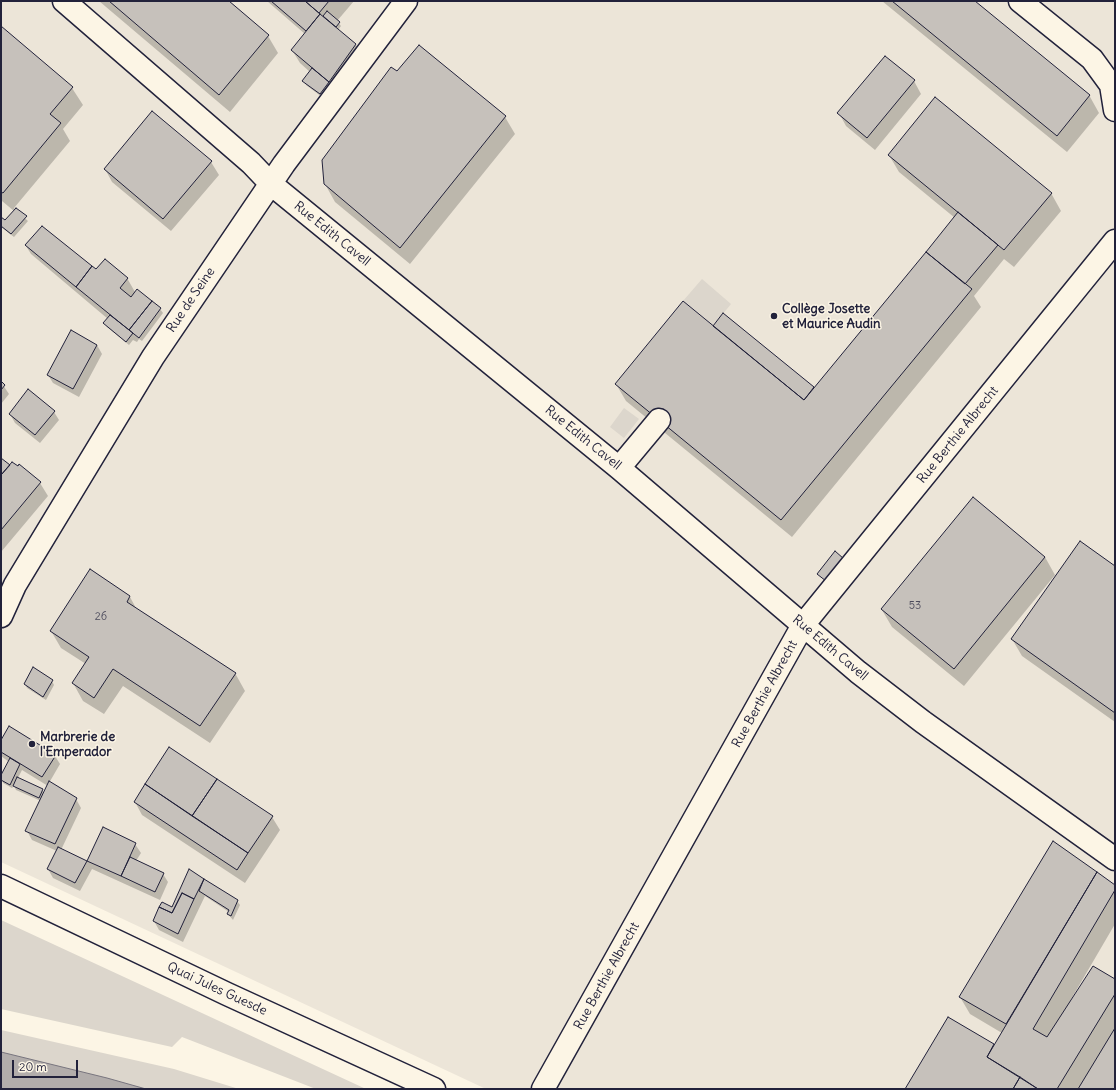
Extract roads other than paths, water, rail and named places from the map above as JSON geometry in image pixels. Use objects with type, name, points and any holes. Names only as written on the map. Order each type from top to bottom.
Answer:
[{"type":"street","name":"Rue Edith Cavell","points":[[64,1],[251,163],[271,184],[619,468],[845,662],[922,722],[1115,859]]},
{"type":"street","name":"Rue de Seine","points":[[1,616],[15,585],[152,357],[271,184],[406,1]]},
{"type":"street","points":[[1020,1],[1092,59],[1111,85],[1115,110]]},
{"type":"street","name":"Rue Berthie Albrecht","points":[[543,1089],[803,626],[1115,241]]},
{"type":"street","points":[[619,468],[659,420]]},
{"type":"street","name":"Quai Jules Guesde","points":[[1,886],[227,994],[434,1089]]},
{"type":"place","name":"Collège Josette et Maurice Audin","points":[[774,316]]},
{"type":"place","name":"Marbrerie de l'Emperador","points":[[32,744]]}]
